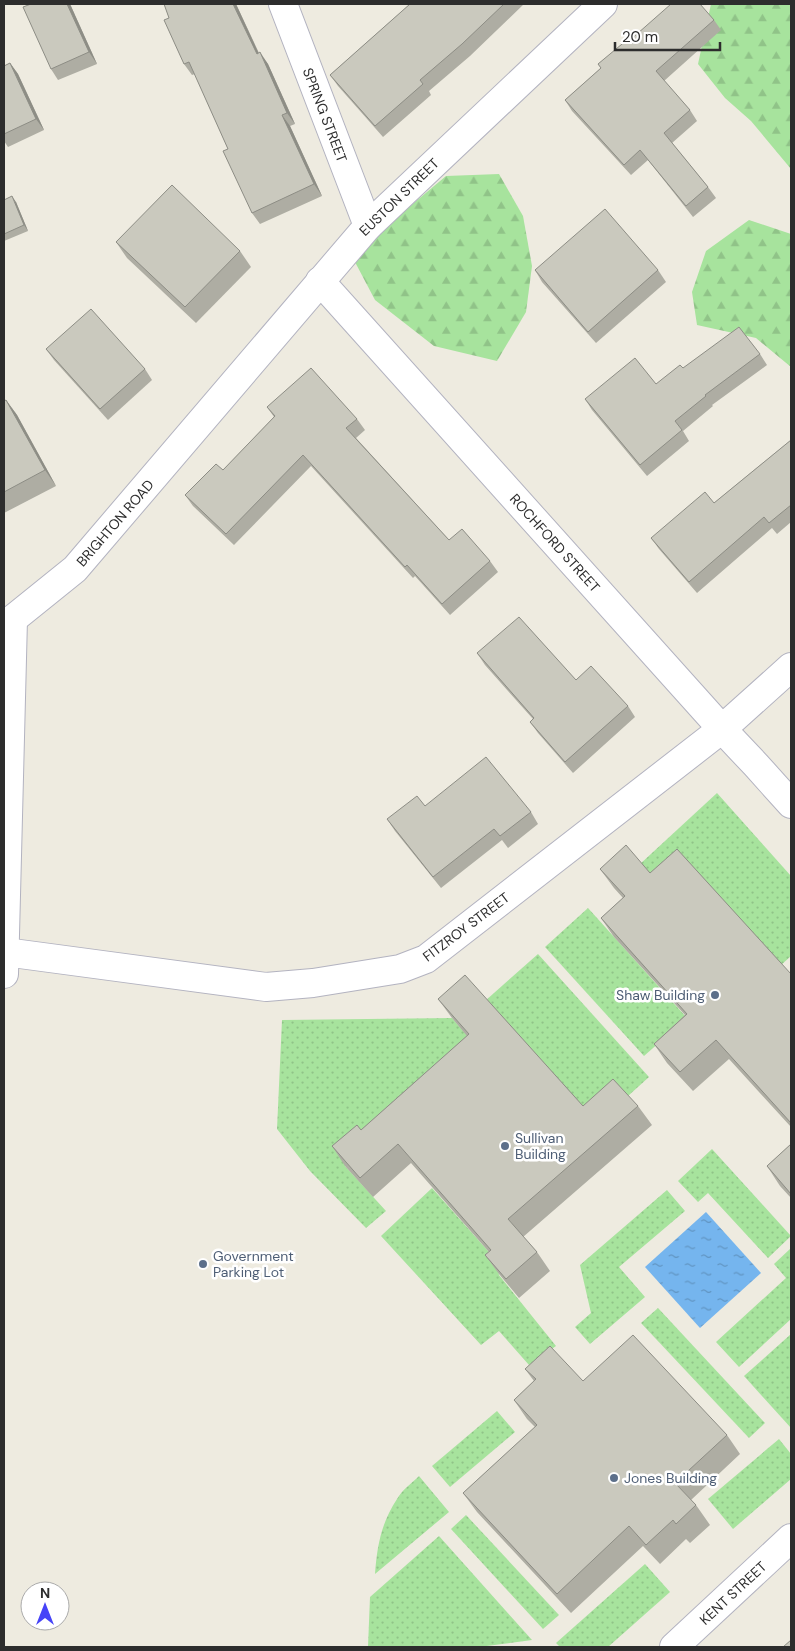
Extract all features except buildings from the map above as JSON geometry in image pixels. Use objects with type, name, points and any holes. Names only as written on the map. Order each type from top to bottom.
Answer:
[{"type":"street","name":"SPRING STREET","points":[[283,4],[368,226]]},
{"type":"street","name":"EUSTON STREET","points":[[212,407],[368,226],[604,4]]},
{"type":"street","name":"ROCHFORD STREET","points":[[320,281],[722,730],[756,764],[791,804]]},
{"type":"street","name":"BRIGHTON ROAD","points":[[8,622],[75,569],[212,407]]},
{"type":"street","points":[[4,963],[8,622]]},
{"type":"street","name":"FITZROY STREET","points":[[4,963],[266,987],[313,983],[400,969],[426,959],[722,730],[791,667]]},
{"type":"street","name":"KENT STREET","points":[[674,1647],[791,1538]]},
{"type":"green space","points":[[711,4],[791,4],[791,169],[751,121],[725,98],[698,64]]},
{"type":"green space","points":[[499,174],[523,216],[532,266],[526,312],[497,361],[434,346],[375,300],[355,262],[390,223],[446,176]]},
{"type":"green space","points":[[749,220],[791,234],[791,367],[756,338],[697,325],[692,292],[706,251]]},
{"type":"green space","points":[[717,793],[791,876],[791,956],[780,966],[664,892],[639,865]]},
{"type":"green space","points":[[588,908],[687,1018],[644,1056],[545,947]]},
{"type":"green space","points":[[538,954],[649,1077],[596,1125],[485,1001]]},
{"type":"green space","points":[[452,1018],[482,1053],[345,1166],[386,1211],[366,1228],[310,1171],[277,1129],[282,1020]]},
{"type":"green space","points":[[712,1149],[791,1236],[768,1258],[708,1193],[698,1202],[678,1181]]},
{"type":"green space","points":[[432,1188],[497,1261],[499,1275],[556,1346],[529,1365],[499,1331],[481,1345],[381,1236]]},
{"type":"green space","points":[[667,1190],[685,1211],[619,1267],[645,1297],[590,1344],[575,1327],[591,1313],[580,1265]]},
{"type":"green space","points":[[791,1248],[791,1319],[739,1367],[716,1342],[786,1278],[774,1264]]},
{"type":"green space","points":[[658,1308],[765,1423],[749,1438],[641,1323]]},
{"type":"green space","points":[[791,1334],[791,1428],[744,1376]]},
{"type":"green space","points":[[497,1411],[515,1432],[450,1487],[432,1466]]},
{"type":"green space","points":[[779,1439],[791,1454],[791,1479],[733,1529],[708,1499]]},
{"type":"green space","points":[[419,1476],[449,1512],[375,1574],[377,1554],[387,1517],[399,1496]]},
{"type":"green space","points":[[466,1515],[559,1615],[543,1629],[451,1529]]},
{"type":"green space","points":[[439,1536],[532,1640],[479,1647],[368,1647],[370,1597]]},
{"type":"green space","points":[[645,1564],[670,1592],[608,1647],[560,1647],[556,1643]]},
{"type":"water","points":[[706,1212],[761,1273],[700,1328],[645,1267]]},
{"type":"place","name":"Shaw Building","points":[[715,995]]},
{"type":"place","name":"Sullivan Building","points":[[505,1146]]},
{"type":"place","name":"Government Parking Lot","points":[[203,1264]]},
{"type":"place","name":"Jones Building","points":[[614,1478]]}]
